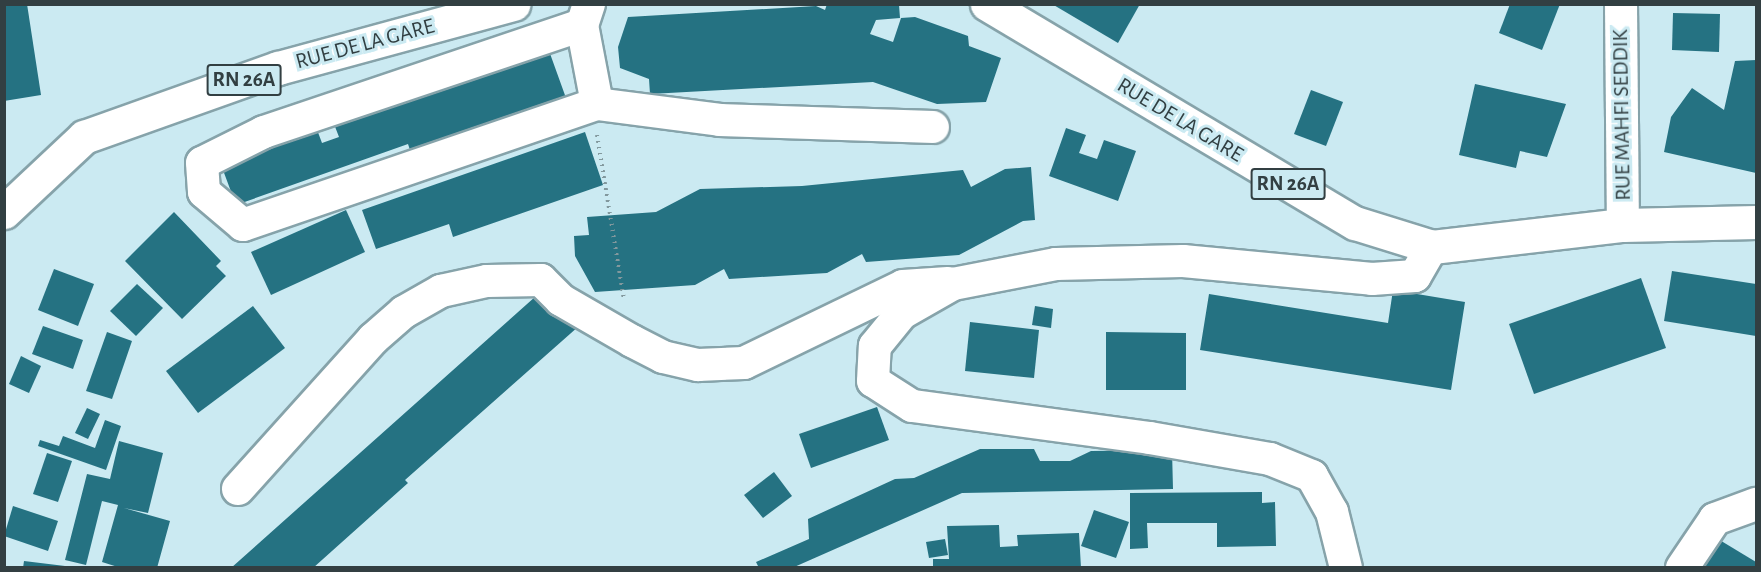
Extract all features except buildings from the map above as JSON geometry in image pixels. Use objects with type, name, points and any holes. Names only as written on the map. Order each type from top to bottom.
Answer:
[{"type":"main road","name":"RUE DE LA GARE","points":[[4,212],[84,137],[278,68],[513,4]]},
{"type":"main road","name":"RUE DE LA GARE","points":[[987,4],[1355,222],[1432,247],[1623,225]]},
{"type":"main road","name":"RN 26A","points":[[1623,225],[1756,222]]},
{"type":"street","name":"RUE MAHFI SEDDIK","points":[[1621,4],[1623,225]]},
{"type":"street","points":[[597,104],[585,15],[264,132],[202,163],[204,192],[243,225],[597,104],[720,120],[933,127]]},
{"type":"street","points":[[238,489],[373,339],[404,312],[441,291],[487,280],[541,280],[561,300],[632,341],[663,357],[698,365],[744,363],[903,286],[953,284],[1056,264],[1183,261],[1372,279],[1415,276],[1432,247]]},
{"type":"street","points":[[953,284],[902,314],[875,346],[873,381],[912,406],[1270,459],[1312,476],[1332,512],[1346,567]]},
{"type":"street","points":[[1682,567],[1715,519],[1756,504]]},
{"type":"path","points":[[597,104],[597,134],[632,341]]}]
